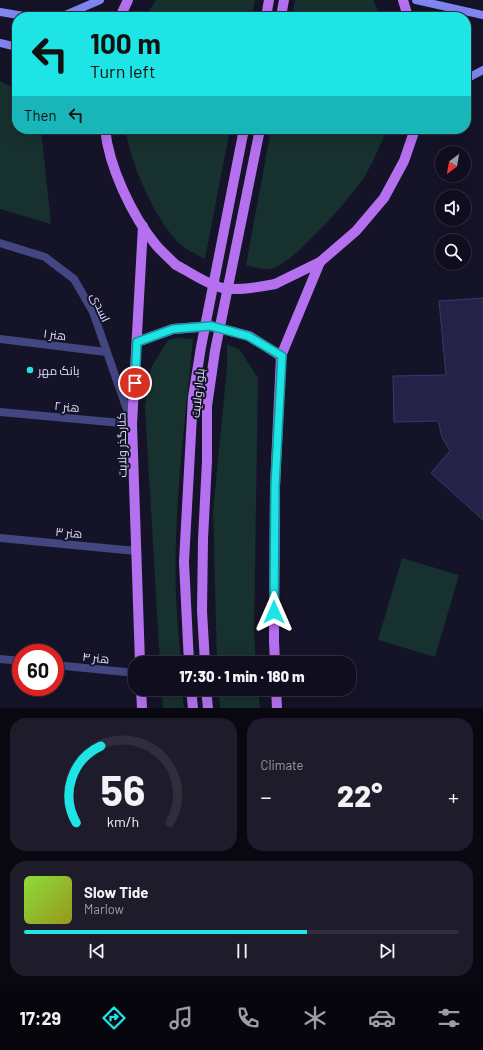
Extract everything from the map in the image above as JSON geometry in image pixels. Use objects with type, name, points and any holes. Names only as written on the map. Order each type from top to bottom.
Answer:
[{"type":"main road","points":[[74,12],[100,0]]},
{"type":"main road","points":[[122,12],[128,0]]},
{"type":"main road","points":[[267,12],[269,0]]},
{"type":"main road","points":[[282,12],[284,0]]},
{"type":"main road","points":[[403,0],[407,12]]},
{"type":"main road","points":[[416,0],[470,12]]},
{"type":"main road","points":[[0,12],[12,14]]},
{"type":"main road","points":[[471,12],[483,15]]},
{"type":"main road","points":[[0,43],[12,46]]},
{"type":"main road","points":[[471,76],[483,70]]},
{"type":"main road","points":[[106,134],[107,143],[121,184],[143,226],[157,246],[176,265],[200,278],[223,288],[250,289],[275,284],[320,262],[356,231],[384,198],[404,161],[413,134]]},
{"type":"main road","name":"بلوار ولایت","points":[[189,656],[184,562],[193,396],[243,134]]},
{"type":"main road","name":"بلوار ولایت","points":[[205,656],[202,611],[203,539],[207,461],[207,406],[215,351],[259,134]]},
{"type":"main road","name":"کنارگذر ولایت","points":[[140,656],[132,424],[143,226]]},
{"type":"main road","points":[[275,656],[275,486],[282,356],[320,262]]},
{"type":"main road","points":[[137,342],[173,329],[211,326],[248,336],[282,356]]},
{"type":"main road","points":[[141,696],[142,708]]},
{"type":"main road","points":[[192,696],[193,708]]},
{"type":"main road","points":[[207,696],[208,708]]},
{"type":"main road","points":[[276,696],[277,708]]},
{"type":"street","name":"اسدی","points":[[0,243],[45,257],[74,279],[93,312],[132,424]]},
{"type":"street","name":"هنر ۱","points":[[0,339],[106,352]]},
{"type":"street","name":"هنر ۲","points":[[0,412],[132,424]]},
{"type":"street","name":"هنر ۳","points":[[0,538],[136,551]]},
{"type":"street","points":[[0,659],[12,660]]},
{"type":"street","name":"هنر ۴","points":[[64,666],[128,672]]},
{"type":"green space","points":[[156,0],[255,0],[253,12],[148,12]]},
{"type":"green space","points":[[295,0],[373,0],[379,12],[293,12]]},
{"type":"green space","points":[[0,81],[12,87],[12,134],[42,134],[51,224],[0,209]]},
{"type":"green space","points":[[126,134],[229,134],[205,259],[181,245],[171,235],[162,222],[138,175]]},
{"type":"green space","points":[[270,134],[385,134],[377,153],[358,186],[348,199],[306,244],[280,265],[270,269],[246,265]]},
{"type":"green space","points":[[178,338],[193,339],[180,467],[176,532],[176,596],[180,656],[160,656],[145,408],[147,385],[151,368],[168,340]]},
{"type":"green space","points":[[227,344],[240,350],[258,378],[254,631],[256,656],[217,656],[213,511],[227,367]]},
{"type":"green space","points":[[402,558],[459,575],[435,657],[378,640]]},
{"type":"green space","points":[[162,696],[183,696],[184,708],[163,708]]},
{"type":"green space","points":[[219,696],[259,696],[260,708],[220,708]]},
{"type":"building","points":[[483,298],[483,520],[431,473],[450,451],[442,437],[438,421],[394,422],[393,376],[446,375],[439,301]]},
{"type":"place","name":"بانک مهر","points":[[30,370]]},
{"type":"route","points":[[135,383],[137,342],[173,329],[211,326],[224,329],[248,336],[282,356],[275,486],[274,612]]}]
